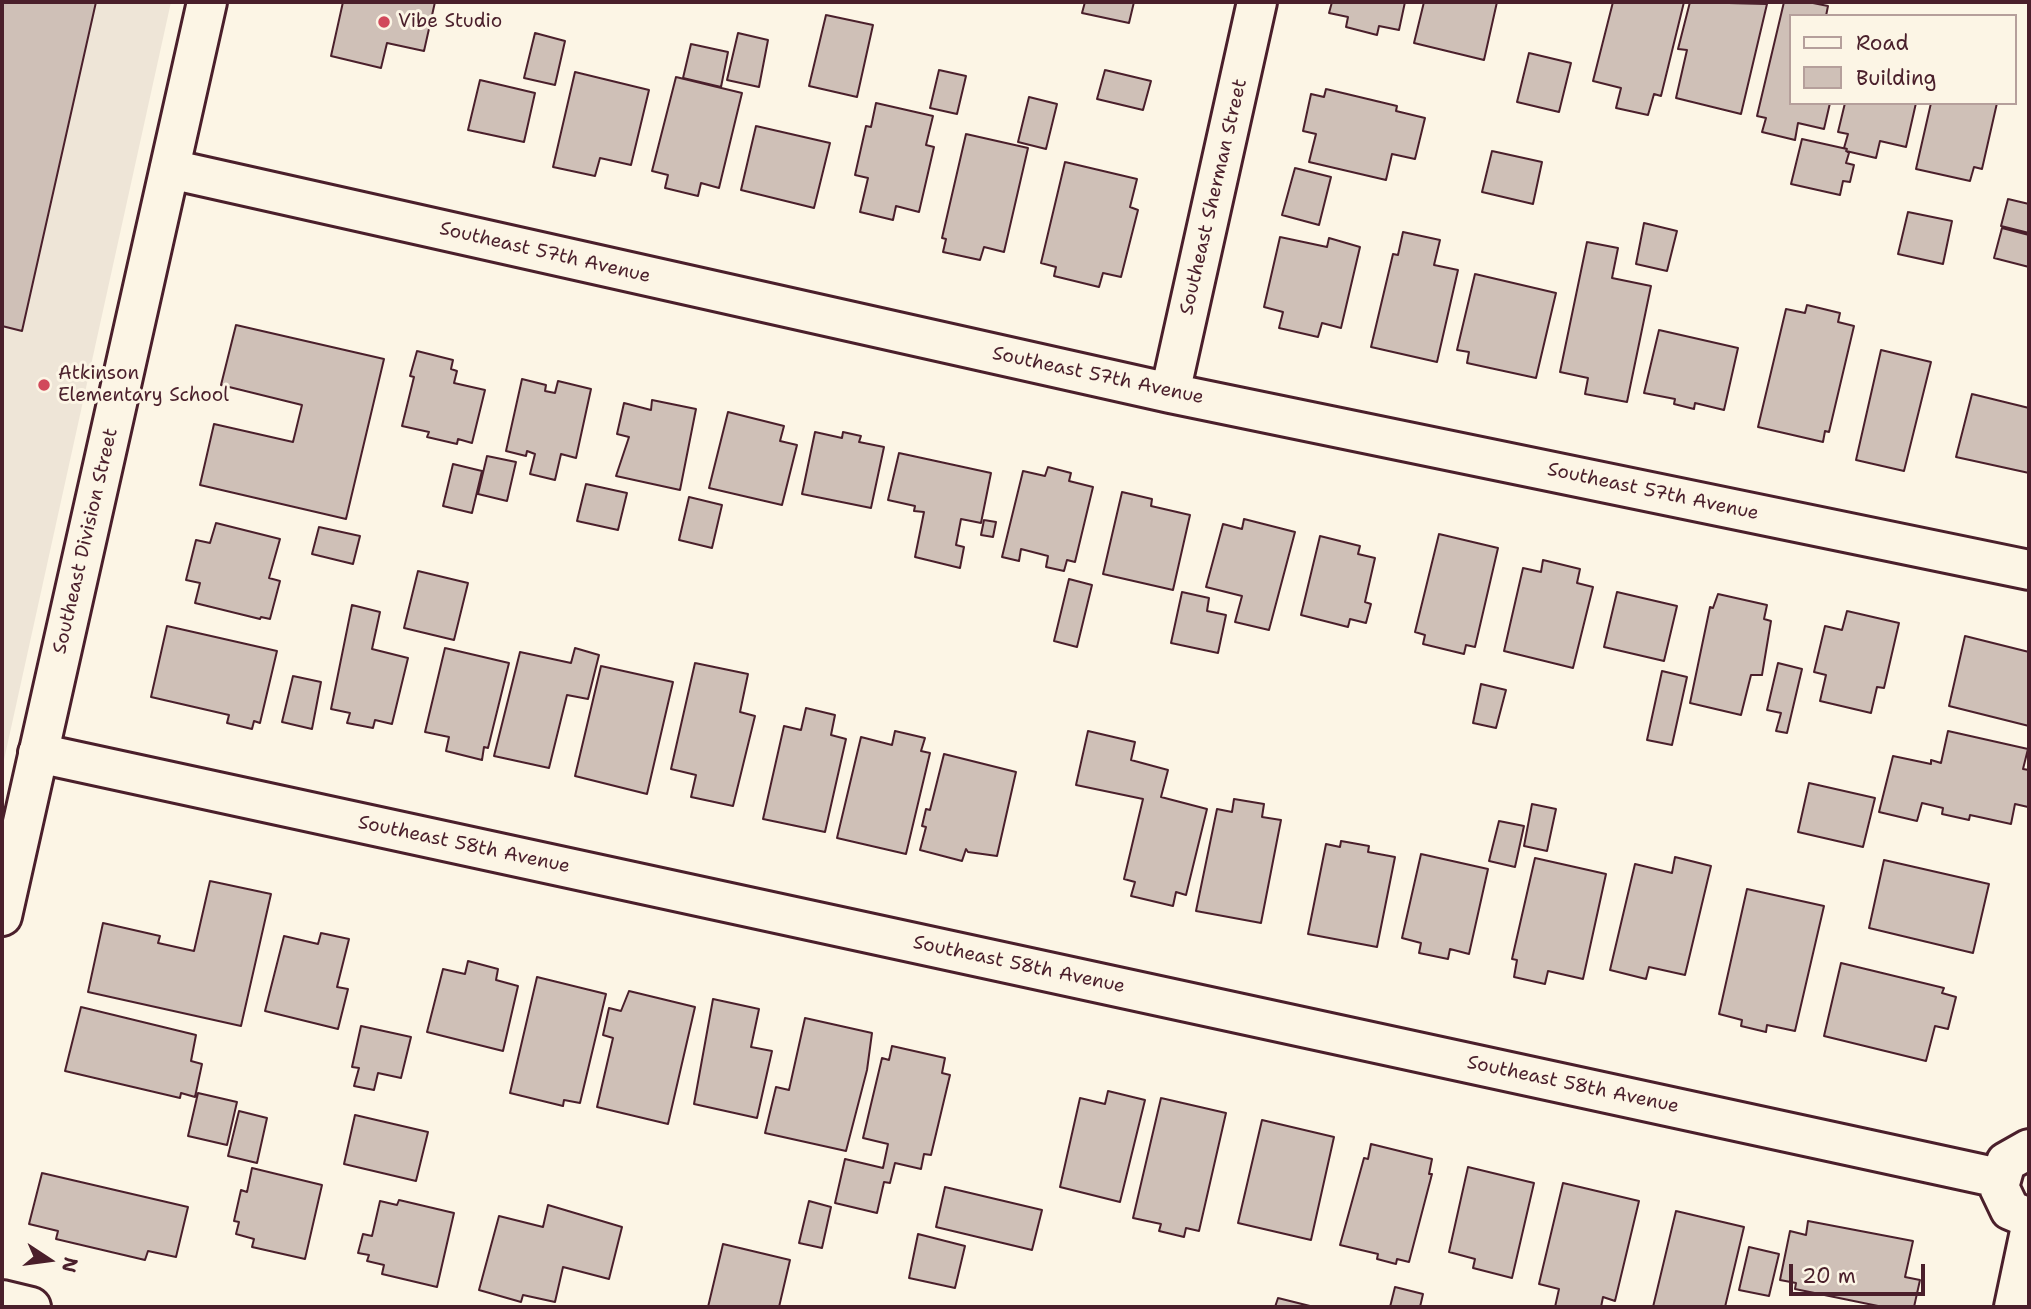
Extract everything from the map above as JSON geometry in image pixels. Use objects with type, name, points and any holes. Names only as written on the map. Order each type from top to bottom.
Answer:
[{"type":"street","name":"Southeast Division Street","points":[[2,916],[207,2]]},
{"type":"street","name":"Southeast Sherman Street","points":[[1170,393],[1257,2]]},
{"type":"street","name":"Southeast 57th Avenue","points":[[170,169],[1170,393],[2029,570]]},
{"type":"street","name":"Southeast 58th Avenue","points":[[38,752],[1999,1178]]},
{"type":"street","points":[[2029,1149],[2009,1159],[1999,1178],[1999,1191],[2007,1206],[2029,1218]]},
{"type":"street","points":[[2014,1307],[2029,1236]]},
{"type":"street","points":[[2,1300],[31,1307]]},
{"type":"shaded area","name":"Atkinson Elementary School","points":[[2,2],[171,2],[2,769]]},
{"type":"building","points":[[2,2],[96,2],[22,331],[2,326]]},
{"type":"building","name":"Vibe Studio","points":[[343,2],[435,2],[424,51],[387,43],[381,68],[331,56]]},
{"type":"building","points":[[1085,2],[1134,2],[1129,23],[1082,13]]},
{"type":"building","points":[[1332,2],[1405,2],[1399,30],[1379,26],[1377,35],[1346,27],[1348,17],[1329,13]]},
{"type":"building","points":[[1424,2],[1497,2],[1484,60],[1414,43]]},
{"type":"building","points":[[1613,2],[1684,2],[1661,96],[1654,94],[1648,115],[1616,108],[1621,88],[1593,81]]},
{"type":"building","points":[[1690,2],[1767,4],[1741,114],[1676,98],[1687,50],[1678,49]]},
{"type":"building","points":[[1784,2],[1808,2],[1828,6],[1826,14],[1790,14],[1790,105],[1830,105],[1824,129],[1798,123],[1795,140],[1762,132],[1766,118],[1757,116]]},
{"type":"building","points":[[826,15],[873,25],[857,97],[809,86]]},
{"type":"building","points":[[535,33],[565,41],[555,85],[524,78]]},
{"type":"building","points":[[738,33],[768,40],[759,87],[727,80]]},
{"type":"building","points":[[691,44],[728,52],[721,87],[683,78]]},
{"type":"building","points":[[1529,53],[1571,63],[1559,112],[1517,102]]},
{"type":"building","points":[[939,70],[966,76],[957,114],[930,108]]},
{"type":"building","points":[[1105,70],[1151,81],[1143,110],[1097,99]]},
{"type":"building","points":[[575,72],[649,90],[631,165],[600,158],[595,176],[553,167]]},
{"type":"building","points":[[676,77],[742,93],[719,188],[701,183],[698,196],[665,188],[668,175],[652,171]]},
{"type":"building","points":[[480,80],[535,93],[524,142],[468,130]]},
{"type":"building","points":[[1326,89],[1397,106],[1396,111],[1425,118],[1415,159],[1392,154],[1386,180],[1309,162],[1316,134],[1303,131],[1311,94],[1324,97]]},
{"type":"building","points":[[1029,97],[1057,104],[1046,149],[1018,142]]},
{"type":"building","points":[[876,103],[933,116],[926,145],[934,147],[919,212],[896,206],[893,220],[860,212],[868,178],[855,175],[866,126],[871,127]]},
{"type":"building","points":[[1845,105],[1916,105],[1906,147],[1880,141],[1876,158],[1846,151],[1849,153],[1846,163],[1854,165],[1850,182],[1843,181],[1840,195],[1791,184],[1802,139],[1847,149],[1844,148],[1848,134],[1838,132]]},
{"type":"building","points":[[1931,105],[1997,105],[1982,169],[1974,167],[1970,181],[1916,169]]},
{"type":"building","points":[[756,126],[830,143],[814,208],[741,190]]},
{"type":"building","points":[[966,134],[1028,148],[1004,252],[984,247],[980,260],[943,252],[946,239],[942,238]]},
{"type":"building","points":[[1492,151],[1542,162],[1533,204],[1482,192]]},
{"type":"building","points":[[1065,162],[1137,179],[1130,207],[1138,210],[1121,277],[1103,273],[1099,287],[1054,276],[1056,267],[1041,263]]},
{"type":"building","points":[[1295,168],[1331,177],[1319,225],[1282,215]]},
{"type":"building","points":[[2008,199],[2029,204],[2029,233],[2001,226]]},
{"type":"building","points":[[1908,212],[1952,221],[1943,264],[1898,254]]},
{"type":"building","points":[[1644,223],[1677,231],[1667,271],[1636,264]]},
{"type":"building","points":[[2002,228],[2029,235],[2029,267],[1994,258]]},
{"type":"building","points":[[1403,232],[1440,240],[1434,265],[1458,270],[1437,362],[1371,347],[1393,254],[1398,255]]},
{"type":"building","points":[[1280,237],[1327,247],[1329,238],[1360,247],[1341,328],[1322,323],[1318,337],[1279,328],[1283,312],[1264,307]]},
{"type":"building","points":[[1587,242],[1618,248],[1612,278],[1651,286],[1627,402],[1585,394],[1588,378],[1560,372]]},
{"type":"building","points":[[1475,274],[1556,293],[1536,378],[1467,363],[1469,352],[1457,350]]},
{"type":"building","points":[[1807,305],[1840,313],[1838,322],[1854,326],[1829,432],[1825,431],[1823,442],[1758,427],[1786,309],[1805,313]]},
{"type":"building","points":[[236,325],[384,359],[346,519],[200,485],[214,424],[293,442],[302,405],[221,385]]},
{"type":"building","points":[[1659,330],[1738,348],[1724,410],[1695,403],[1694,409],[1674,404],[1675,399],[1644,393]]},
{"type":"building","points":[[1881,350],[1931,362],[1904,471],[1856,460]]},
{"type":"building","points":[[417,351],[453,360],[451,369],[457,371],[454,383],[485,390],[472,443],[458,439],[457,444],[427,437],[429,432],[402,426],[414,377],[410,376]]},
{"type":"building","points":[[522,379],[546,385],[545,391],[555,393],[558,381],[591,389],[576,458],[561,454],[555,480],[530,474],[535,454],[527,451],[526,456],[506,451]]},
{"type":"building","points":[[1972,394],[2029,408],[2029,473],[1956,457]]},
{"type":"building","points":[[652,400],[696,409],[680,490],[616,476],[629,437],[617,434],[624,403],[651,410]]},
{"type":"building","points":[[728,412],[784,426],[780,441],[797,445],[782,505],[709,488]]},
{"type":"building","points":[[815,432],[842,438],[843,432],[861,436],[859,442],[884,447],[871,508],[802,494]]},
{"type":"building","points":[[899,453],[991,473],[981,523],[961,519],[956,545],[964,547],[960,568],[915,557],[924,512],[914,511],[915,506],[888,500]]},
{"type":"building","points":[[487,456],[516,462],[507,501],[478,494]]},
{"type":"building","points":[[453,464],[482,471],[472,513],[443,506]]},
{"type":"building","points":[[1048,467],[1071,473],[1069,481],[1093,487],[1075,562],[1067,560],[1064,571],[1046,567],[1048,556],[1021,549],[1019,561],[1002,557],[1023,471],[1045,476]]},
{"type":"building","points":[[586,484],[627,493],[618,530],[577,521]]},
{"type":"building","points":[[1122,492],[1152,499],[1151,506],[1190,515],[1173,590],[1103,574]]},
{"type":"building","points":[[689,497],[722,505],[712,548],[679,540]]},
{"type":"building","points":[[1244,519],[1295,532],[1269,630],[1235,622],[1242,596],[1206,587],[1223,524],[1242,529]]},
{"type":"building","points":[[984,520],[996,522],[993,537],[981,535]]},
{"type":"building","points":[[216,523],[280,539],[269,578],[280,581],[270,619],[195,603],[200,583],[186,580],[196,540],[210,543]]},
{"type":"building","points":[[319,527],[360,536],[353,564],[312,554]]},
{"type":"building","points":[[1439,534],[1498,548],[1475,647],[1466,645],[1464,654],[1423,644],[1425,635],[1415,632]]},
{"type":"building","points":[[1320,536],[1360,546],[1358,554],[1375,558],[1365,602],[1371,604],[1366,623],[1350,619],[1348,627],[1301,615]]},
{"type":"building","points":[[1543,560],[1580,569],[1577,583],[1593,587],[1573,668],[1504,651],[1523,568],[1541,572]]},
{"type":"building","points":[[418,571],[468,583],[454,640],[404,628]]},
{"type":"building","points":[[1069,579],[1092,585],[1077,647],[1054,641]]},
{"type":"building","points":[[1182,592],[1209,598],[1207,611],[1226,615],[1218,653],[1171,643]]},
{"type":"building","points":[[1617,592],[1677,606],[1664,661],[1604,647]]},
{"type":"building","points":[[1718,594],[1767,605],[1764,619],[1771,621],[1762,675],[1751,675],[1741,715],[1690,703],[1710,607],[1713,608]]},
{"type":"building","points":[[352,605],[380,612],[372,649],[408,658],[392,724],[375,720],[373,728],[347,723],[350,713],[331,709]]},
{"type":"building","points":[[1847,611],[1899,623],[1884,688],[1877,687],[1871,713],[1820,701],[1826,675],[1814,672],[1825,626],[1842,630]]},
{"type":"building","points":[[167,626],[277,651],[260,723],[254,721],[252,729],[227,723],[229,715],[151,697]]},
{"type":"building","points":[[1965,636],[2029,652],[2029,726],[1949,706]]},
{"type":"building","points":[[445,648],[509,663],[488,748],[484,747],[482,760],[446,751],[449,737],[425,732]]},
{"type":"building","points":[[575,648],[599,655],[588,699],[567,695],[549,768],[494,756],[520,652],[571,663]]},
{"type":"building","points":[[695,663],[748,674],[740,712],[755,716],[733,806],[691,797],[696,775],[671,769]]},
{"type":"building","points":[[1778,663],[1802,669],[1787,733],[1776,731],[1781,713],[1767,710]]},
{"type":"building","points":[[601,666],[673,682],[647,794],[575,776]]},
{"type":"building","points":[[1662,671],[1687,677],[1672,745],[1647,740]]},
{"type":"building","points":[[293,676],[321,682],[312,729],[282,722]]},
{"type":"building","points":[[1481,684],[1506,690],[1496,728],[1473,723]]},
{"type":"building","points":[[806,708],[835,715],[831,735],[846,739],[825,832],[763,819],[784,726],[801,730]]},
{"type":"building","points":[[895,731],[925,738],[921,751],[930,753],[906,854],[837,838],[861,737],[892,745]]},
{"type":"building","points":[[1088,731],[1135,742],[1131,760],[1168,770],[1161,797],[1207,809],[1186,895],[1176,892],[1173,906],[1131,896],[1135,882],[1124,879],[1143,799],[1076,785]]},
{"type":"building","points":[[1948,731],[2028,749],[2023,769],[2029,770],[2029,803],[2028,807],[2015,804],[2011,824],[1970,815],[1969,820],[1942,814],[1943,808],[1922,803],[1917,821],[1879,812],[1893,756],[1931,764],[1931,760],[1941,763]]},
{"type":"building","points":[[944,754],[1016,772],[997,856],[968,852],[966,849],[962,861],[920,850],[926,827],[922,826],[926,809],[930,810]]},
{"type":"building","points":[[1809,783],[1875,798],[1863,847],[1798,832]]},
{"type":"building","points":[[1234,799],[1264,804],[1262,817],[1281,820],[1261,923],[1196,911],[1217,809],[1232,812]]},
{"type":"building","points":[[1532,804],[1556,809],[1547,851],[1524,846]]},
{"type":"building","points":[[1499,821],[1524,826],[1515,867],[1489,861]]},
{"type":"building","points":[[1341,841],[1369,846],[1368,852],[1395,857],[1377,947],[1308,934],[1326,844],[1340,847]]},
{"type":"building","points":[[1421,854],[1488,869],[1469,954],[1450,949],[1448,959],[1419,953],[1421,943],[1402,938]]},
{"type":"building","points":[[1675,857],[1711,866],[1685,975],[1649,967],[1646,979],[1610,970],[1635,864],[1672,873]]},
{"type":"building","points":[[1535,858],[1606,874],[1583,979],[1548,971],[1545,984],[1514,977],[1517,960],[1512,959]]},
{"type":"building","points":[[1884,860],[1989,884],[1973,953],[1869,928]]},
{"type":"building","points":[[210,881],[271,894],[241,1026],[88,992],[103,923],[160,936],[158,943],[194,951]]},
{"type":"building","points":[[1747,889],[1824,906],[1795,1031],[1767,1025],[1766,1032],[1741,1026],[1742,1020],[1719,1014]]},
{"type":"building","points":[[321,933],[349,939],[337,987],[348,989],[338,1029],[265,1011],[284,936],[318,944]]},
{"type":"building","points":[[468,961],[498,969],[496,980],[518,986],[503,1051],[427,1032],[443,969],[465,974]]},
{"type":"building","points":[[1841,963],[1944,988],[1942,993],[1956,997],[1948,1029],[1935,1026],[1926,1061],[1824,1036]]},
{"type":"building","points":[[537,977],[606,994],[580,1103],[564,1100],[563,1106],[510,1093]]},
{"type":"building","points":[[629,991],[695,1007],[668,1124],[597,1107],[613,1038],[603,1035],[609,1008],[621,1011]]},
{"type":"building","points":[[713,999],[759,1009],[751,1047],[772,1051],[757,1118],[694,1104]]},
{"type":"building","points":[[81,1007],[196,1035],[191,1061],[202,1064],[195,1097],[181,1093],[180,1098],[65,1071]]},
{"type":"building","points":[[805,1018],[872,1033],[867,1070],[846,1151],[765,1133],[776,1087],[789,1090]]},
{"type":"building","points":[[361,1026],[411,1037],[401,1078],[378,1073],[374,1090],[354,1086],[359,1068],[352,1067]]},
{"type":"building","points":[[892,1046],[945,1058],[942,1073],[950,1075],[931,1155],[924,1154],[921,1169],[895,1163],[890,1183],[884,1182],[877,1213],[835,1203],[845,1159],[883,1168],[888,1144],[863,1138],[882,1058],[889,1060]]},
{"type":"building","points":[[1108,1091],[1145,1100],[1120,1202],[1060,1187],[1080,1098],[1105,1104]]},
{"type":"building","points":[[198,1093],[237,1102],[227,1145],[188,1136]]},
{"type":"building","points":[[1161,1098],[1226,1113],[1199,1231],[1186,1228],[1184,1237],[1159,1231],[1161,1224],[1133,1218]]},
{"type":"building","points":[[239,1111],[267,1118],[257,1163],[228,1156]]},
{"type":"building","points":[[355,1115],[428,1132],[416,1181],[344,1164]]},
{"type":"building","points":[[1262,1120],[1334,1137],[1311,1240],[1238,1223]]},
{"type":"building","points":[[1371,1144],[1432,1159],[1429,1174],[1432,1174],[1409,1262],[1397,1259],[1396,1264],[1377,1259],[1378,1254],[1340,1245],[1364,1158],[1368,1159]]},
{"type":"building","points":[[1468,1167],[1534,1183],[1512,1278],[1473,1268],[1475,1259],[1449,1252]]},
{"type":"building","points":[[252,1168],[322,1185],[305,1259],[252,1247],[254,1239],[236,1234],[239,1222],[234,1221],[241,1190],[247,1192]]},
{"type":"building","points":[[42,1173],[188,1207],[176,1257],[148,1251],[145,1260],[56,1239],[58,1231],[29,1224]]},
{"type":"building","points":[[1563,1183],[1639,1201],[1615,1301],[1603,1297],[1601,1307],[1555,1307],[1559,1289],[1539,1284]]},
{"type":"building","points":[[945,1187],[1042,1210],[1032,1250],[936,1227]]},
{"type":"building","points":[[399,1200],[454,1213],[437,1287],[382,1274],[384,1265],[367,1261],[369,1255],[358,1253],[363,1234],[372,1236],[380,1201],[397,1205]]},
{"type":"building","points":[[809,1201],[831,1207],[822,1248],[799,1243]]},
{"type":"building","points":[[548,1205],[622,1227],[609,1279],[563,1267],[555,1302],[523,1295],[521,1302],[479,1290],[499,1216],[543,1227]]},
{"type":"building","points":[[1676,1211],[1744,1227],[1725,1307],[1653,1307]]},
{"type":"building","points":[[1808,1221],[1913,1241],[1905,1277],[1920,1280],[1914,1307],[1883,1307],[1795,1289],[1796,1283],[1780,1280],[1790,1231],[1806,1235]]},
{"type":"building","points":[[918,1234],[965,1246],[955,1288],[909,1278]]},
{"type":"building","points":[[723,1244],[790,1260],[779,1307],[708,1307]]},
{"type":"building","points":[[1749,1247],[1779,1254],[1769,1296],[1739,1290]]},
{"type":"building","points":[[1395,1287],[1423,1294],[1420,1307],[1390,1307]]},
{"type":"building","points":[[1278,1298],[1314,1307],[1275,1307]]},
{"type":"place","name":"Vibe Studio","points":[[384,22]]},
{"type":"place","name":"Atkinson Elementary School","points":[[44,385]]}]
